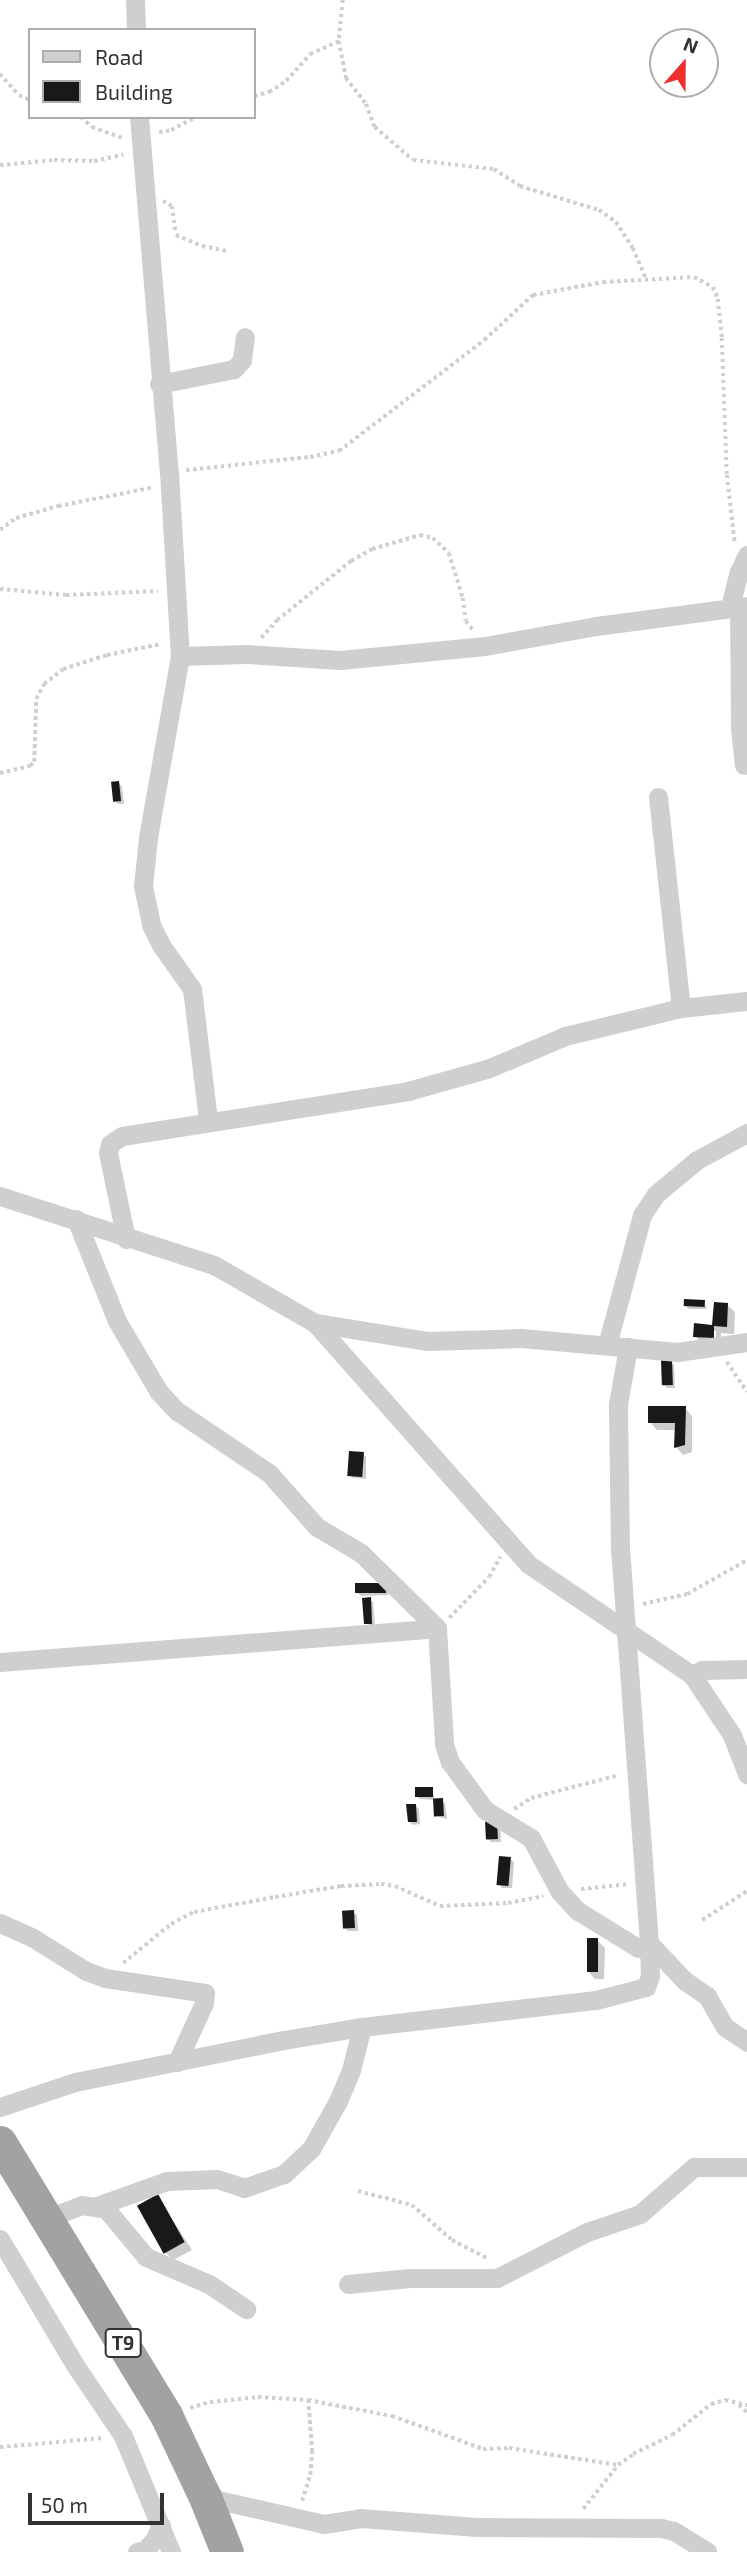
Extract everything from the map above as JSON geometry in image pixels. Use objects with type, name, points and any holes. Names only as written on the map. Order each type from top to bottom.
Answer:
[{"type":"highway","name":"T9","points":[[0,2142],[166,2415],[228,2552]]},
{"type":"street","points":[[135,0],[136,28]]},
{"type":"street","points":[[138,139],[147,200],[180,648],[148,838],[143,886],[156,935],[191,989],[208,1120]]},
{"type":"street","points":[[159,384],[234,369],[242,360],[245,337]]},
{"type":"street","points":[[744,765],[740,728],[738,573],[747,555]]},
{"type":"street","points":[[180,648],[340,660],[485,646],[596,626],[738,607]]},
{"type":"street","points":[[658,797],[681,1008]]},
{"type":"street","points":[[126,1239],[107,1153],[110,1144],[122,1136],[208,1120],[311,1108],[408,1091],[487,1069],[565,1036],[681,1008],[747,1001]]},
{"type":"street","points":[[607,1345],[642,1215],[656,1194],[697,1160],[747,1133]]},
{"type":"street","points":[[0,1196],[76,1219],[126,1239],[214,1265],[245,1280],[315,1323],[528,1564],[692,1675],[732,1735],[747,1774]]},
{"type":"street","points":[[76,1219],[117,1321],[159,1392],[177,1411],[269,1473],[317,1527],[361,1553],[436,1628],[444,1744],[450,1762],[485,1810],[531,1838],[560,1892],[578,1911],[611,1934],[638,1948],[649,1943]]},
{"type":"street","points":[[315,1323],[427,1341],[522,1338],[677,1352],[747,1342]]},
{"type":"street","points":[[0,2107],[75,2082],[148,2065],[177,2062],[362,2027],[527,2010],[629,1993],[646,1987],[650,1976],[649,1943],[634,1772],[620,1551],[618,1404],[628,1347]]},
{"type":"street","points":[[0,1662],[436,1628]]},
{"type":"street","points":[[692,1675],[702,1670],[747,1669]]},
{"type":"street","points":[[0,1923],[33,1938],[86,1971],[105,1978],[205,1993],[204,2003],[177,2062]]},
{"type":"street","points":[[649,1943],[685,1981],[707,1996],[724,2027],[747,2042]]},
{"type":"street","points":[[48,2218],[82,2205],[97,2206],[167,2181],[217,2179],[244,2188],[284,2174],[311,2149],[338,2101],[351,2070],[362,2027]]},
{"type":"street","points":[[348,2284],[422,2277],[497,2278],[587,2232],[640,2214],[694,2167],[747,2167]]},
{"type":"street","points":[[97,2206],[113,2215],[146,2257],[209,2284],[246,2309]]},
{"type":"street","points":[[0,2239],[75,2365],[123,2436],[171,2552]]},
{"type":"street","points":[[205,2497],[324,2524],[360,2518],[477,2527],[660,2528],[674,2531],[706,2552]]},
{"type":"street","points":[[137,2552],[150,2544],[161,2525]]},
{"type":"path","points":[[342,0],[339,41],[346,78],[366,104],[375,127],[413,160],[494,169],[520,186],[599,210],[622,231],[634,248],[646,278]]},
{"type":"path","points":[[256,95],[269,92],[286,80],[310,54],[339,41]]},
{"type":"path","points":[[0,74],[19,94],[28,99]]},
{"type":"path","points":[[83,119],[92,127],[128,142],[171,130],[191,119]]},
{"type":"path","points":[[0,165],[54,160],[94,161],[138,139]]},
{"type":"path","points":[[147,200],[159,200],[172,206],[176,235],[202,246],[228,251]]},
{"type":"path","points":[[0,530],[16,518],[169,478],[339,451],[484,340],[533,295],[646,278],[694,277],[713,287],[718,299],[727,475],[738,573]]},
{"type":"path","points":[[247,654],[277,620],[351,561],[372,548],[420,535],[433,538],[449,553],[463,598],[466,621],[485,646]]},
{"type":"path","points":[[0,589],[55,594],[177,591]]},
{"type":"path","points":[[0,773],[30,766],[34,762],[36,699],[44,684],[63,669],[107,655],[180,648]]},
{"type":"path","points":[[714,1347],[735,1372],[747,1392]]},
{"type":"path","points":[[436,1628],[489,1577],[508,1543]]},
{"type":"path","points":[[624,1609],[687,1594],[747,1560]]},
{"type":"path","points":[[497,1819],[531,1798],[634,1772]]},
{"type":"path","points":[[105,1978],[171,1924],[194,1912],[275,1897],[341,1886],[381,1884],[395,1886],[440,1906],[469,1906],[508,1903],[604,1884],[643,1883]]},
{"type":"path","points":[[702,1920],[747,1891]]},
{"type":"path","points":[[358,2191],[412,2205],[452,2240],[517,2270]]},
{"type":"path","points":[[166,2415],[210,2402],[246,2398],[308,2400],[392,2416],[483,2449],[509,2448],[618,2465]]},
{"type":"path","points":[[294,2519],[310,2475],[312,2452],[308,2400]]},
{"type":"path","points":[[559,2526],[575,2518],[618,2465],[633,2454],[672,2435],[711,2404],[725,2400],[747,2405]]},
{"type":"path","points":[[737,2404],[747,2412]]},
{"type":"path","points":[[0,2447],[123,2436]]},
{"type":"building","points":[[119,781],[121,801],[113,802],[111,782]]},
{"type":"building","points":[[684,1299],[705,1300],[705,1307],[684,1306]]},
{"type":"building","points":[[714,1302],[728,1303],[727,1327],[714,1326],[714,1338],[693,1337],[694,1323],[712,1325]]},
{"type":"building","points":[[661,1360],[672,1360],[673,1385],[662,1385]]},
{"type":"building","points":[[648,1406],[686,1406],[685,1445],[674,1448],[675,1423],[648,1423]]},
{"type":"building","points":[[349,1451],[364,1452],[362,1477],[347,1476]]},
{"type":"building","points":[[355,1583],[386,1583],[386,1593],[355,1593]]},
{"type":"building","points":[[371,1597],[372,1624],[364,1624],[362,1598]]},
{"type":"building","points":[[415,1787],[433,1787],[433,1797],[415,1797]]},
{"type":"building","points":[[443,1798],[444,1816],[434,1816],[433,1799]]},
{"type":"building","points":[[406,1804],[416,1804],[417,1822],[408,1822]]},
{"type":"building","points":[[497,1821],[498,1839],[486,1840],[485,1822]]},
{"type":"building","points":[[499,1856],[511,1857],[508,1886],[496,1885]]},
{"type":"building","points":[[354,1910],[355,1928],[343,1929],[342,1911]]},
{"type":"building","points":[[587,1938],[598,1938],[598,1972],[587,1972]]},
{"type":"building","points":[[158,2194],[185,2242],[164,2254],[137,2206]]}]
